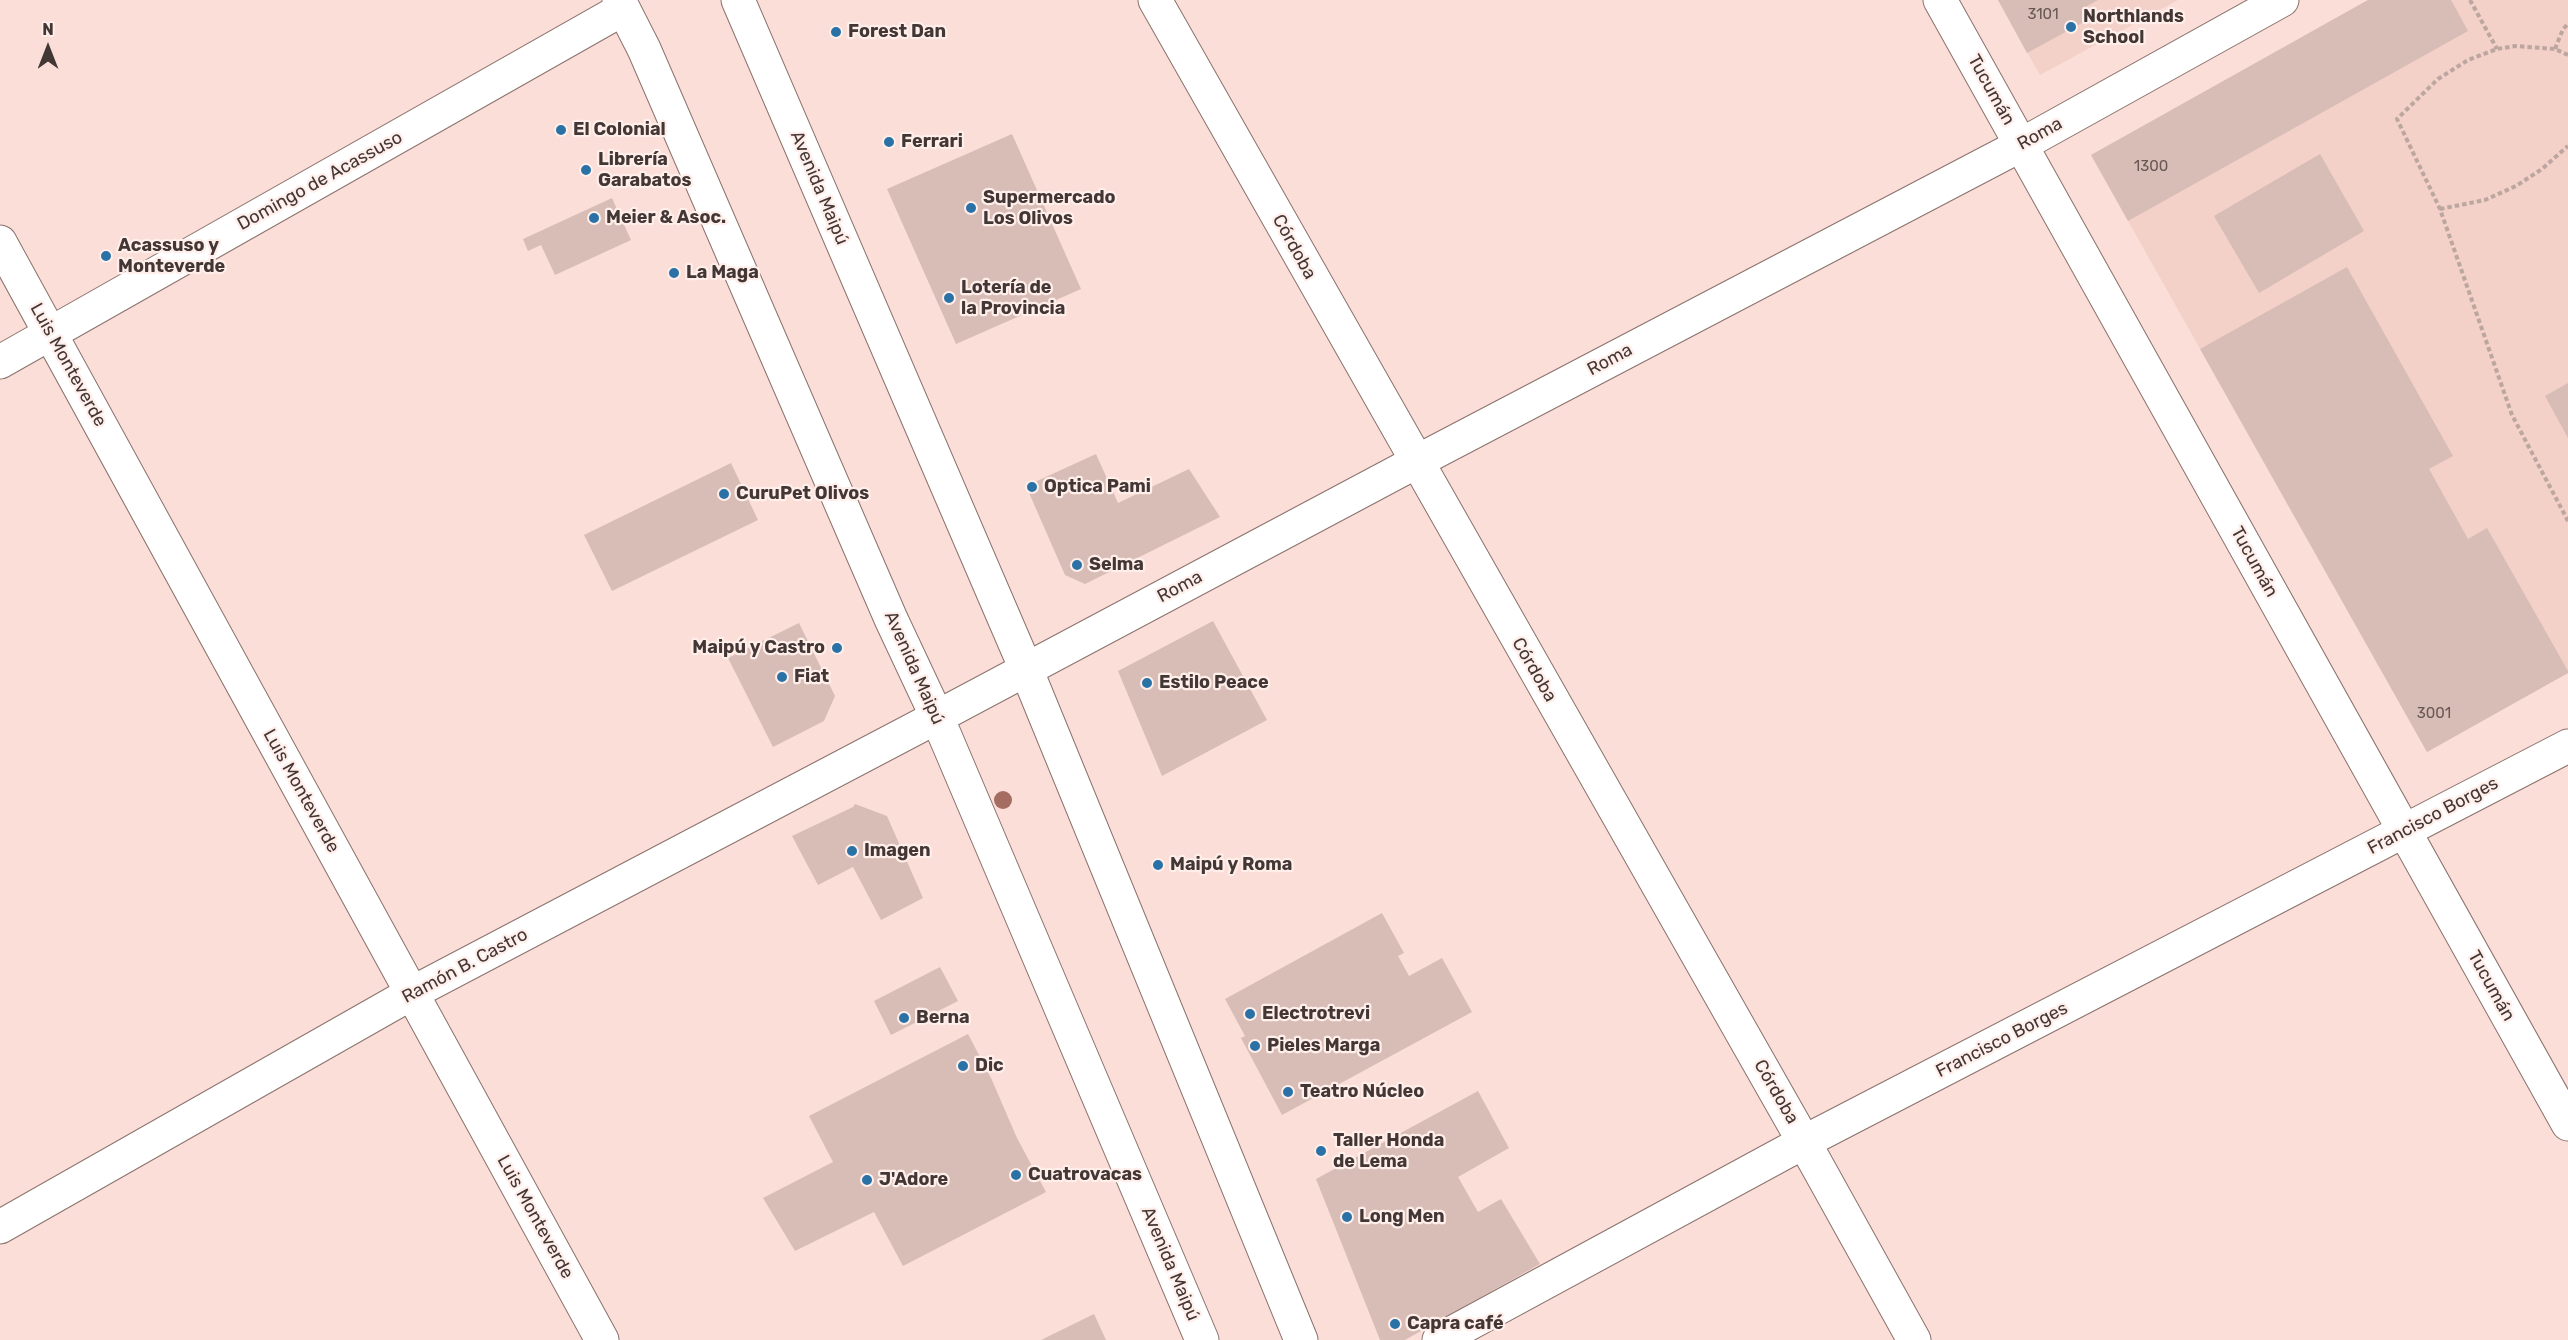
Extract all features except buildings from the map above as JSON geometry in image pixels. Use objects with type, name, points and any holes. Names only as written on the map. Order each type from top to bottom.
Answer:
[{"type":"street","name":"Avenida Maipú","points":[[738,0],[1026,669],[1301,1340]]},
{"type":"street","name":"Córdoba","points":[[1155,0],[1804,1142],[1914,1340]]},
{"type":"street","name":"Tucumán","points":[[1940,0],[2568,1124]]},
{"type":"street","name":"Roma","points":[[937,717],[2021,144],[2282,0]]},
{"type":"street","name":"Avenida Maipú","points":[[627,3],[644,49],[886,608],[937,717],[1202,1340]]},
{"type":"street","name":"Domingo de Acassuso","points":[[0,362],[627,3]]},
{"type":"street","name":"Luis Monteverde","points":[[0,242],[602,1340]]},
{"type":"street","name":"Ramón B. Castro","points":[[0,1227],[412,993],[937,717]]},
{"type":"street","name":"Francisco Borges","points":[[1439,1340],[1804,1142],[2568,746]]},
{"type":"path","points":[[2470,0],[2497,49]]},
{"type":"path","points":[[2555,49],[2563,29],[2568,24]]},
{"type":"path","points":[[2568,55],[2555,49],[2515,46],[2497,49],[2468,60],[2438,79],[2397,119],[2440,209],[2512,416],[2568,521]]},
{"type":"path","points":[[2440,209],[2485,200],[2516,186],[2568,146]]},
{"type":"shaded area","name":"Northlands School","points":[[1998,0],[2178,0],[2040,75]]},
{"type":"shaded area","name":"Northlands School","points":[[2368,0],[2568,0],[2568,673],[2427,752],[2091,155]]},
{"type":"place","name":"Northlands School","points":[[2071,27]]},
{"type":"place","name":"Forest Dan","points":[[836,32]]},
{"type":"place","name":"El Colonial","points":[[561,130]]},
{"type":"place","name":"Ferrari","points":[[889,142]]},
{"type":"place","name":"Librería Garabatos","points":[[586,170]]},
{"type":"place","name":"Supermercado Los Olivos","points":[[971,208]]},
{"type":"place","name":"Meier & Asoc.","points":[[594,218]]},
{"type":"place","name":"Acassuso y Monteverde","points":[[106,256]]},
{"type":"place","name":"La Maga","points":[[674,273]]},
{"type":"place","name":"Lotería de la Provincia","points":[[949,298]]},
{"type":"place","name":"Optica Pami","points":[[1032,487]]},
{"type":"place","name":"CuruPet Olivos","points":[[724,494]]},
{"type":"place","name":"Selma","points":[[1077,565]]},
{"type":"place","name":"Maipú y Castro","points":[[837,648]]},
{"type":"place","name":"Fiat","points":[[782,677]]},
{"type":"place","name":"Estilo Peace","points":[[1147,683]]},
{"type":"place","name":"Imagen","points":[[852,851]]},
{"type":"place","name":"Maipú y Roma","points":[[1158,865]]},
{"type":"place","name":"Electrotrevi","points":[[1250,1014]]},
{"type":"place","name":"Berna","points":[[904,1018]]},
{"type":"place","name":"Pieles Marga","points":[[1255,1046]]},
{"type":"place","name":"Dic","points":[[963,1066]]},
{"type":"place","name":"Teatro Núcleo","points":[[1288,1092]]},
{"type":"place","name":"Taller Honda de Lema","points":[[1321,1151]]},
{"type":"place","name":"Cuatrovacas","points":[[1016,1175]]},
{"type":"place","name":"J'Adore","points":[[867,1180]]},
{"type":"place","name":"Long Men","points":[[1347,1217]]},
{"type":"place","name":"Capra café","points":[[1395,1324]]}]
